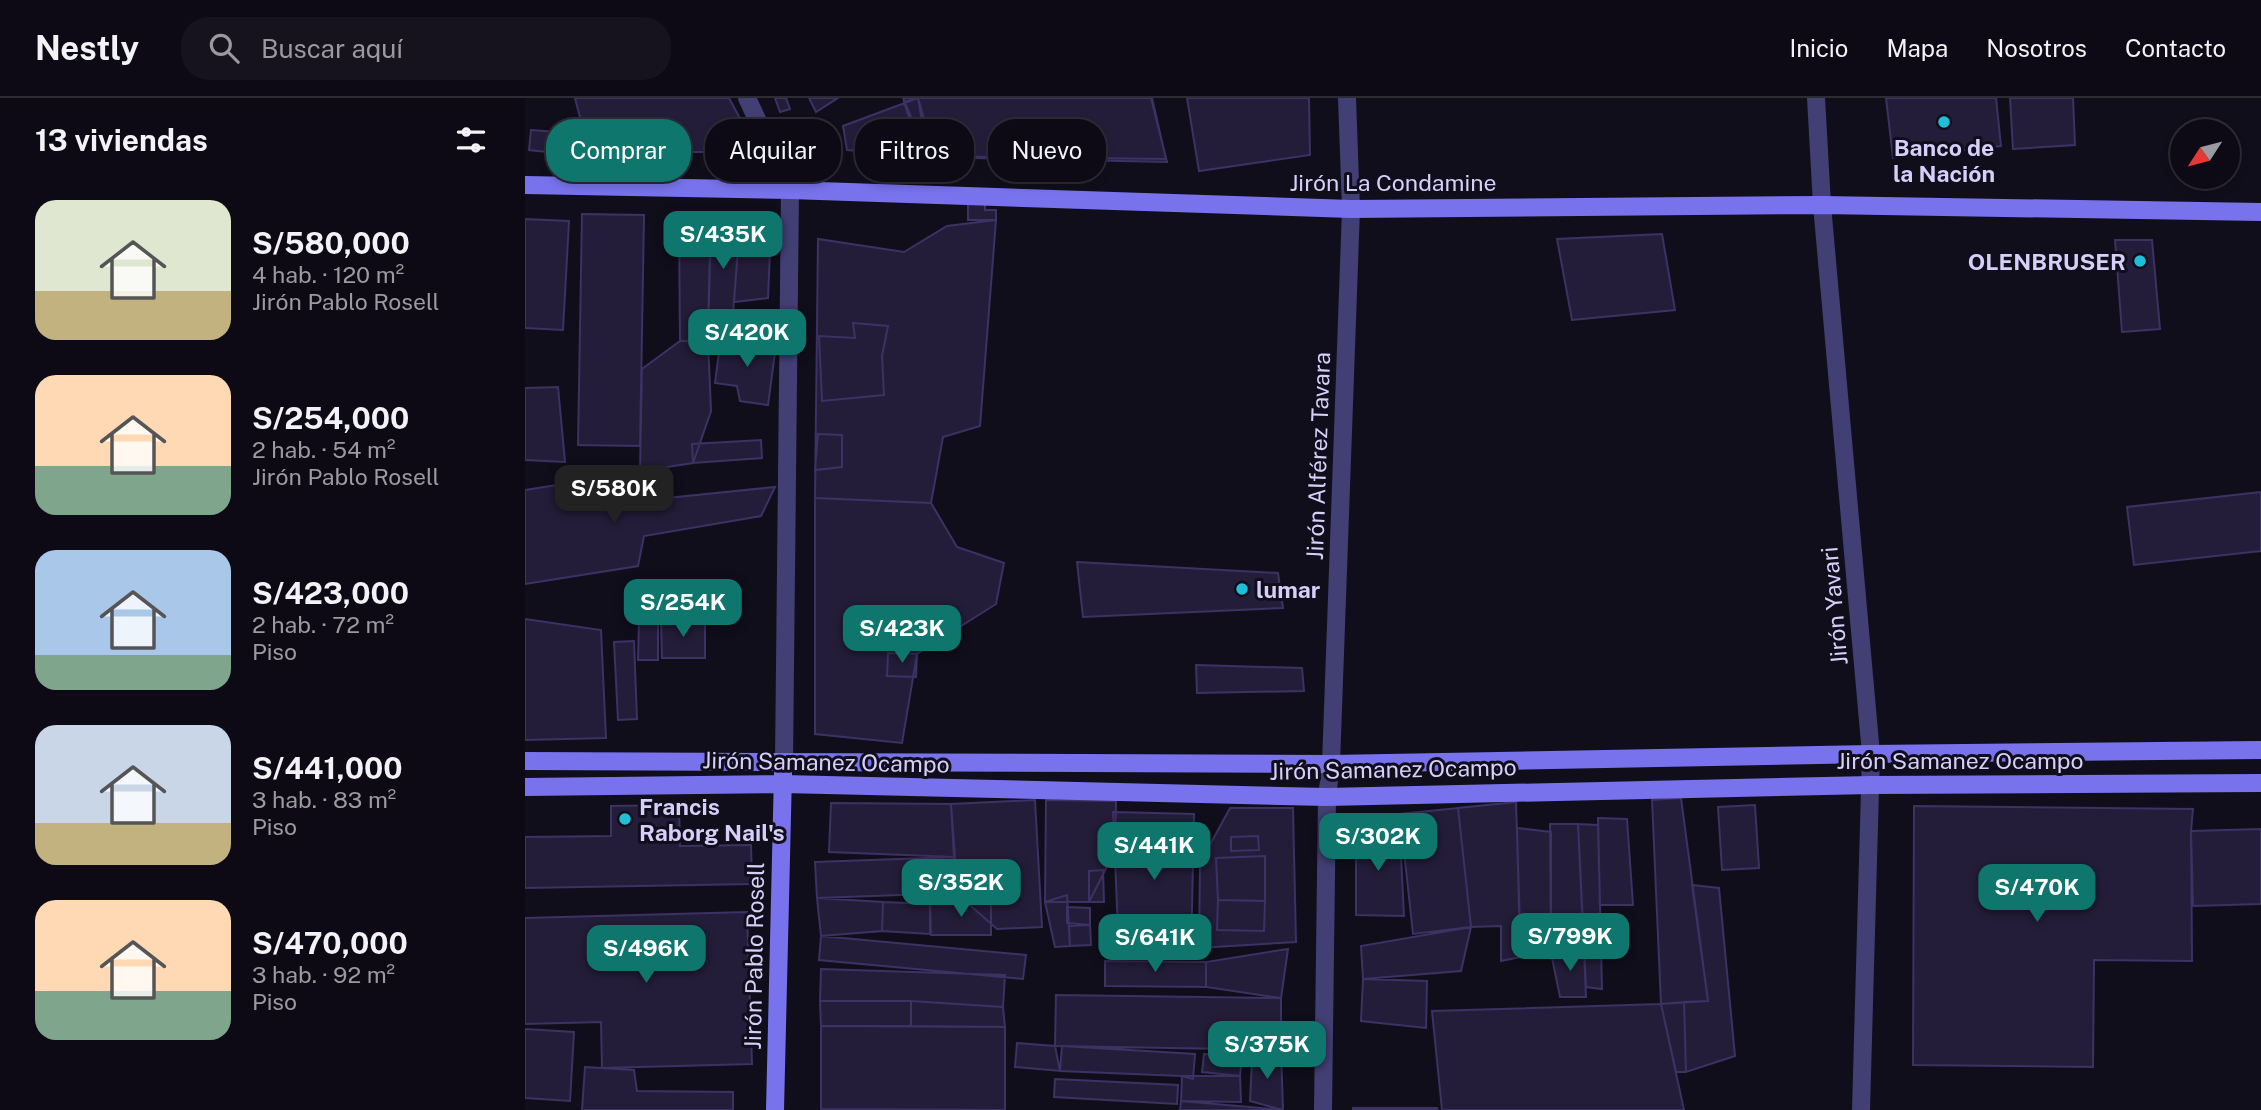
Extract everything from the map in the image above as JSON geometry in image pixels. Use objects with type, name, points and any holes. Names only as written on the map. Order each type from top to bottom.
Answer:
[{"type":"street","name":"Jirón Pablo Rosell","points":[[747,98],[790,190],[784,762],[775,1110]]},
{"type":"street","name":"Jirón Alférez Tavara","points":[[1323,1110],[1327,797],[1331,764],[1351,209],[1347,98]]},
{"type":"street","name":"Jirón Yavari","points":[[1817,98],[1822,205],[1871,754],[1861,1110]]},
{"type":"street","name":"Jirón La Condamine","points":[[525,185],[790,190],[1351,209],[1822,205],[2261,212]]},
{"type":"street","name":"Jirón Samanez Ocampo","points":[[525,761],[1331,764],[2261,750]]},
{"type":"street","name":"Jirón Samanez Ocampo","points":[[525,788],[783,784],[1327,797],[1871,785],[2261,783]]},
{"type":"building","points":[[575,98],[729,98],[740,119],[705,119],[705,152],[691,152],[691,119],[580,119]]},
{"type":"building","points":[[775,98],[786,98],[790,109],[780,112]]},
{"type":"building","points":[[809,98],[838,98],[816,112]]},
{"type":"building","points":[[903,98],[1151,98],[1167,162],[1106,161],[1106,119],[988,119],[988,158],[974,158],[974,119],[912,119]]},
{"type":"building","points":[[918,98],[924,119],[909,119],[904,102]]},
{"type":"building","points":[[918,98],[1152,98],[1166,159],[1106,158],[1106,119],[988,119],[988,157],[974,157],[974,119],[922,119]]},
{"type":"building","points":[[918,98],[922,119],[862,119]]},
{"type":"building","points":[[1187,98],[1309,98],[1310,155],[1199,171]]},
{"type":"building","name":"Banco de la Nación","points":[[1886,98],[1996,98],[2001,146],[1893,158]]},
{"type":"building","points":[[2010,98],[2073,98],[2075,145],[2013,149]]},
{"type":"building","points":[[855,122],[855,151],[847,150],[843,126]]},
{"type":"building","points":[[531,130],[546,131],[546,152],[529,150]]},
{"type":"building","points":[[968,200],[985,200],[985,210],[996,210],[996,220],[968,220]]},
{"type":"building","points":[[582,214],[644,215],[640,446],[578,445]]},
{"type":"building","points":[[525,219],[569,221],[563,330],[525,328]]},
{"type":"building","points":[[711,219],[708,341],[680,341],[679,220]]},
{"type":"building","points":[[711,219],[740,223],[732,326],[708,322]]},
{"type":"building","points":[[996,220],[980,426],[943,437],[931,503],[815,498],[818,239],[904,252],[947,226]]},
{"type":"building","points":[[740,223],[771,228],[768,298],[734,302]]},
{"type":"building","points":[[1662,234],[1675,310],[1572,320],[1557,239]]},
{"type":"building","points":[[2115,240],[2152,240],[2160,329],[2122,332]]},
{"type":"building","points":[[853,323],[888,326],[882,356],[884,395],[822,401],[819,336],[855,338]]},
{"type":"building","points":[[721,337],[776,345],[768,405],[740,401],[737,386],[715,383]]},
{"type":"building","points":[[680,341],[708,341],[711,411],[693,463],[640,471],[642,369]]},
{"type":"building","points":[[558,387],[565,462],[525,460],[525,388]]},
{"type":"building","points":[[818,434],[842,435],[842,467],[815,470]]},
{"type":"building","points":[[761,440],[762,458],[693,463],[692,444]]},
{"type":"building","points":[[607,477],[618,503],[775,487],[761,516],[644,536],[638,566],[525,584],[525,490]]},
{"type":"building","points":[[2261,492],[2261,551],[2134,565],[2127,507]]},
{"type":"building","points":[[815,498],[931,503],[957,547],[1004,563],[996,604],[917,654],[902,743],[815,734]]},
{"type":"building","points":[[1077,562],[1278,573],[1283,608],[1083,617]]},
{"type":"building","points":[[525,619],[601,630],[606,738],[525,740]]},
{"type":"building","points":[[639,619],[658,620],[658,660],[638,660]]},
{"type":"building","points":[[705,619],[705,658],[662,658],[661,620]]},
{"type":"building","points":[[634,641],[637,719],[618,720],[614,642]]},
{"type":"building","points":[[888,653],[917,654],[916,677],[887,676]]},
{"type":"building","points":[[1196,665],[1302,668],[1304,691],[1197,693]]},
{"type":"building","points":[[1681,798],[1708,1001],[1661,1004],[1652,800]]},
{"type":"building","points":[[1035,800],[1042,927],[997,929],[956,893],[951,804]]},
{"type":"building","points":[[1046,800],[1116,801],[1115,851],[1089,902],[1045,902]]},
{"type":"building","points":[[1516,802],[1521,957],[1501,961],[1501,926],[1471,927],[1458,808]]},
{"type":"building","points":[[831,803],[951,804],[955,857],[829,852]]},
{"type":"building","points":[[679,805],[680,846],[751,845],[752,884],[525,888],[525,837],[611,836],[611,806]]},
{"type":"building","points":[[1755,805],[1759,868],[1722,870],[1718,807]]},
{"type":"building","points":[[1914,806],[2193,809],[2192,961],[2094,960],[2093,1067],[1913,1065]]},
{"type":"building","points":[[1230,808],[1293,808],[1296,942],[1199,948],[1200,863]]},
{"type":"building","points":[[1458,808],[1471,927],[1413,934],[1400,814]]},
{"type":"building","points":[[1113,812],[1194,814],[1191,956],[1119,953]]},
{"type":"building","points":[[1598,818],[1627,819],[1633,905],[1600,905]]},
{"type":"building","points":[[1356,822],[1400,836],[1404,916],[1356,915]]},
{"type":"building","points":[[1550,824],[1578,824],[1584,950],[1551,953]]},
{"type":"building","points":[[1578,824],[1598,825],[1602,989],[1586,987]]},
{"type":"building","points":[[1517,828],[1551,832],[1551,953],[1520,951]]},
{"type":"building","points":[[2261,829],[2261,904],[2193,906],[2191,831]]},
{"type":"building","points":[[1258,836],[1259,850],[1231,851],[1231,837]]},
{"type":"building","points":[[1265,856],[1265,901],[1218,900],[1216,858]]},
{"type":"building","points":[[955,857],[956,893],[817,898],[815,862]]},
{"type":"building","points":[[1103,870],[1104,902],[1089,902],[1089,871]]},
{"type":"building","points":[[1692,885],[1719,888],[1735,1056],[1686,1072],[1684,1002],[1708,1001]]},
{"type":"building","points":[[1067,895],[1070,946],[1055,947],[1045,902]]},
{"type":"building","points":[[817,898],[883,902],[882,931],[821,936]]},
{"type":"building","points":[[1218,900],[1265,901],[1264,931],[1217,930]]},
{"type":"building","points":[[883,902],[930,904],[930,934],[882,931]]},
{"type":"building","points":[[930,904],[991,904],[991,935],[931,935]]},
{"type":"building","points":[[1067,907],[1090,908],[1090,925],[1067,923]]},
{"type":"building","points":[[747,912],[752,1064],[602,1068],[601,1022],[525,1024],[525,918]]},
{"type":"building","points":[[1090,925],[1091,945],[1070,946],[1069,926]]},
{"type":"building","points":[[1471,927],[1461,971],[1363,979],[1361,946]]},
{"type":"building","points":[[821,936],[1026,955],[1023,979],[819,960]]},
{"type":"building","points":[[1288,949],[1281,998],[1206,987],[1206,962]]},
{"type":"building","points":[[1584,950],[1586,997],[1560,997],[1551,953]]},
{"type":"building","points":[[1105,961],[1206,962],[1206,987],[1105,986]]},
{"type":"building","points":[[821,969],[1005,975],[1003,1007],[911,1001],[820,1001]]},
{"type":"building","points":[[1363,979],[1427,981],[1426,1028],[1361,1021]]},
{"type":"building","points":[[1056,995],[1281,998],[1281,1050],[1055,1046]]},
{"type":"building","points":[[820,1001],[911,1001],[911,1026],[821,1026]]},
{"type":"building","points":[[911,1001],[1003,1007],[1005,1027],[911,1026]]},
{"type":"building","points":[[1684,1002],[1686,1072],[1676,1072],[1661,1004]]},
{"type":"building","points":[[1661,1004],[1684,1110],[1442,1110],[1432,1011]]},
{"type":"building","points":[[821,1026],[1005,1027],[1005,1110],[821,1109]]},
{"type":"building","points":[[525,1029],[574,1032],[570,1101],[525,1098]]},
{"type":"building","points":[[1017,1043],[1055,1046],[1060,1071],[1015,1067]]},
{"type":"building","points":[[1062,1046],[1195,1054],[1193,1079],[1182,1076],[1060,1071]]},
{"type":"building","points":[[1281,1050],[1283,1110],[1250,1101],[1252,1060]]},
{"type":"building","points":[[1204,1054],[1242,1057],[1240,1076],[1202,1072]]},
{"type":"building","points":[[585,1067],[634,1070],[637,1091],[733,1092],[733,1110],[582,1110]]},
{"type":"building","points":[[1182,1076],[1240,1076],[1241,1102],[1181,1101]]},
{"type":"building","points":[[1055,1079],[1178,1085],[1177,1104],[1054,1097]]},
{"type":"building","points":[[1181,1101],[1283,1110],[1180,1110]]},
{"type":"building","points":[[1437,1108],[1438,1110],[1353,1110]]},
{"type":"place","name":"Banco de la Nación","points":[[1944,122]]},
{"type":"place","name":"OLENBRUSER","points":[[2140,261]]},
{"type":"place","name":"lumar","points":[[1242,589]]},
{"type":"place","name":"Francis Raborg Nail's","points":[[625,819]]}]
